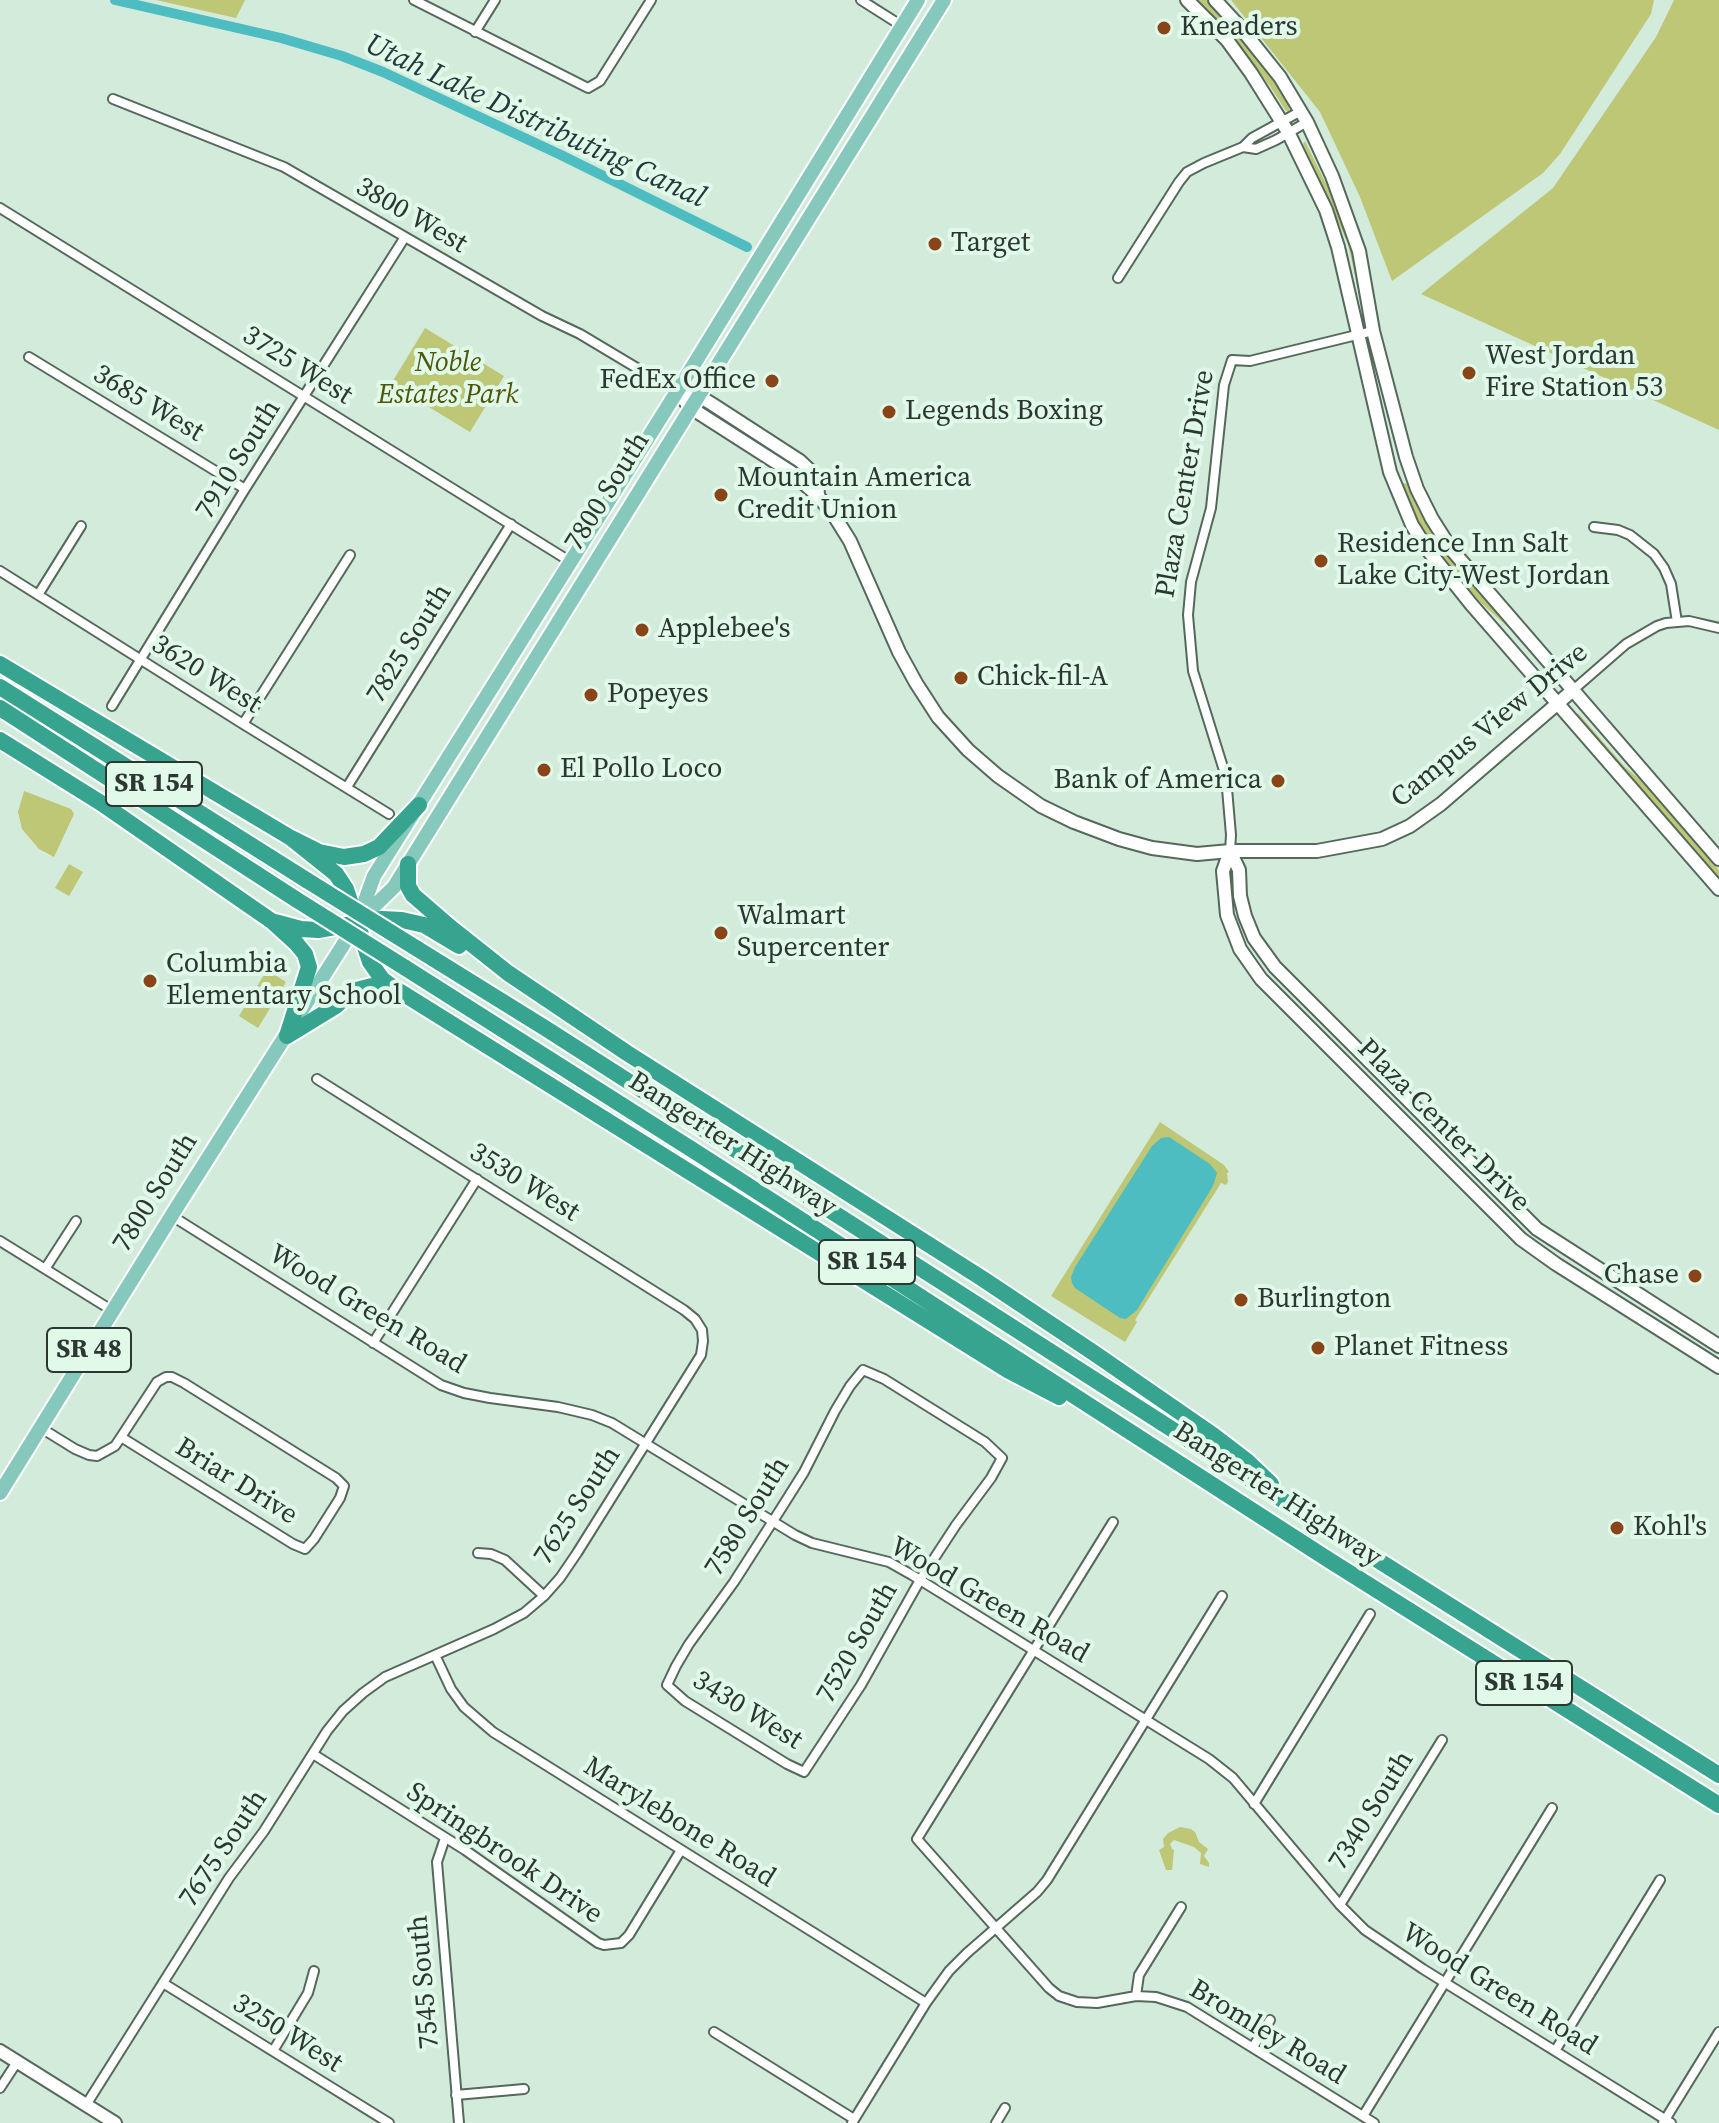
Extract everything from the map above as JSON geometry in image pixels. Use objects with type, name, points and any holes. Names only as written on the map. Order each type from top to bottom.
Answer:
[{"type":"highway","points":[[0,664],[319,852],[344,857],[364,854],[379,847],[419,805]]},
{"type":"highway","name":"Bangerter Highway","points":[[0,687],[661,1102],[1719,1775]]},
{"type":"highway","name":"Bangerter Highway","points":[[0,708],[1355,1577],[1719,1805]]},
{"type":"highway","points":[[0,740],[101,803],[273,922],[300,947],[309,967],[287,1036]]},
{"type":"highway","points":[[291,838],[336,874],[346,889],[370,962],[391,986],[1009,1371],[1146,1442]]},
{"type":"highway","points":[[408,864],[408,886],[413,895],[508,973],[1094,1353],[1224,1443],[1295,1508]]},
{"type":"highway","points":[[273,922],[318,930],[382,919],[414,922],[508,973]]},
{"type":"highway","points":[[287,1036],[336,1006],[352,991],[372,986],[391,986]]},
{"type":"highway","points":[[1568,1680],[1633,1710],[1719,1762]]},
{"type":"main road","name":"7800 South","points":[[0,1493],[357,923],[374,876],[918,0]]},
{"type":"main road","name":"7800 South","points":[[357,923],[394,887],[944,0]]},
{"type":"main road","points":[[781,262],[778,253],[782,237],[806,199],[809,191],[804,186]]},
{"type":"street","points":[[414,0],[588,88],[600,81],[651,0]]},
{"type":"street","points":[[475,32],[495,0]]},
{"type":"street","points":[[861,0],[902,26]]},
{"type":"street","points":[[1187,0],[1227,40],[1251,73],[1285,127],[1326,210],[1338,247],[1390,472],[1412,525],[1471,604],[1719,889]]},
{"type":"street","points":[[1215,0],[1280,77],[1304,116],[1332,176],[1359,251],[1373,331],[1406,457],[1432,519],[1451,549],[1719,859]]},
{"type":"street","name":"3800 West","points":[[113,99],[284,167],[677,392]]},
{"type":"street","points":[[1118,278],[1183,177],[1204,163],[1243,147],[1252,138],[1285,127],[1304,116]]},
{"type":"street","name":"3725 West","points":[[0,208],[571,562]]},
{"type":"street","name":"7910 South","points":[[112,706],[405,237]]},
{"type":"street","name":"Plaza Center Drive","points":[[1373,331],[1250,361],[1232,360],[1224,385],[1211,508],[1191,582],[1188,615],[1198,693],[1226,777],[1230,851],[1223,871],[1227,915],[1240,949],[1261,979],[1521,1239],[1718,1364]]},
{"type":"street","name":"3685 West","points":[[29,357],[245,489]]},
{"type":"street","name":"Campus View Drive","points":[[677,392],[791,472],[818,496],[850,541],[916,683],[953,734],[980,761],[1041,806],[1095,831],[1141,845],[1197,854],[1317,851],[1382,839],[1410,826],[1441,804],[1641,634],[1657,626],[1677,622],[1697,622],[1719,628]]},
{"type":"street","name":"7825 South","points":[[347,787],[511,524]]},
{"type":"street","points":[[38,595],[81,526]]},
{"type":"street","points":[[1594,527],[1630,535],[1654,554],[1671,584],[1677,622]]},
{"type":"street","points":[[243,724],[350,555]]},
{"type":"street","name":"3620 West","points":[[0,571],[389,814]]},
{"type":"street","name":"Plaza Center Drive","points":[[1230,851],[1239,870],[1243,906],[1254,938],[1275,967],[1537,1229],[1719,1346]]},
{"type":"street","name":"3530 West","points":[[317,1079],[684,1310],[702,1330]]},
{"type":"street","points":[[373,1343],[477,1179]]},
{"type":"street","name":"Wood Green Road","points":[[172,1216],[441,1385],[464,1393],[558,1407],[612,1423],[812,1543],[889,1562],[920,1580],[1209,1759],[1233,1778],[1340,1905],[1378,1940],[1666,2122]]},
{"type":"street","points":[[45,1269],[76,1221]]},
{"type":"street","points":[[0,1241],[113,1311]]},
{"type":"street","name":"7625 South","points":[[435,1655],[524,1613],[560,1578],[701,1355],[702,1330]]},
{"type":"street","name":"7520 South","points":[[804,1772],[861,1685],[920,1580],[1002,1458],[985,1442],[884,1379],[863,1370]]},
{"type":"street","name":"7580 South","points":[[667,1685],[689,1644],[734,1582],[804,1472],[835,1411],[863,1370]]},
{"type":"street","name":"Briar Drive","points":[[172,1377],[336,1478],[344,1486],[340,1498],[305,1549],[121,1437],[153,1386],[161,1379],[172,1377]]},
{"type":"street","points":[[41,1428],[89,1455],[97,1456],[121,1437]]},
{"type":"street","points":[[1034,1651],[1113,1522]]},
{"type":"street","points":[[478,1553],[505,1560],[544,1596]]},
{"type":"street","points":[[714,2032],[853,2121],[949,1971],[1027,1902],[1047,1880],[1222,1596]]},
{"type":"street","points":[[1254,1804],[1370,1614]]},
{"type":"street","name":"Bromley Road","points":[[1034,1651],[917,1839],[1059,1996],[1077,2002],[1097,2003],[1136,1996],[1156,1997],[1187,2007],[1374,2123]]},
{"type":"street","name":"7675 South","points":[[86,2105],[229,1878],[264,1831],[327,1731],[343,1711],[385,1677],[435,1655]]},
{"type":"street","name":"Marylebone Road","points":[[435,1655],[451,1689],[464,1707],[507,1742],[926,2003]]},
{"type":"street","name":"3430 West","points":[[667,1685],[685,1701],[804,1772]]},
{"type":"street","name":"7340 South","points":[[1340,1905],[1442,1740]]},
{"type":"street","name":"Springbrook Drive","points":[[313,1754],[506,1878],[598,1943],[611,1946],[621,1943],[629,1935],[681,1850]]},
{"type":"street","points":[[1363,2116],[1552,1808]]},
{"type":"street","name":"7545 South","points":[[445,1838],[437,1862],[459,2123]]},
{"type":"street","points":[[1555,2051],[1660,1880]]},
{"type":"street","points":[[1136,1996],[1139,1975],[1181,1907]]},
{"type":"street","points":[[273,2051],[308,1993],[314,1971]]},
{"type":"street","name":"3250 West","points":[[163,1983],[389,2123]]},
{"type":"street","points":[[1253,2047],[1270,2020]]},
{"type":"street","points":[[1666,2122],[1719,2032]]},
{"type":"street","points":[[0,2051],[115,2123]]},
{"type":"street","points":[[0,2088],[17,2062]]},
{"type":"street","points":[[456,2095],[524,2089]]},
{"type":"street","points":[[996,2123],[1005,2108]]},
{"type":"green space","points":[[156,0],[245,0],[236,18]]},
{"type":"green space","points":[[1196,0],[1208,0],[1231,23],[1276,81],[1286,97],[1290,112],[1286,111],[1238,46]]},
{"type":"green space","points":[[1231,0],[1654,0],[1651,14],[1560,154],[1543,173],[1392,281],[1360,197],[1320,112]]},
{"type":"green space","points":[[1674,0],[1719,0],[1719,430],[1421,294],[1553,188],[1656,37]]},
{"type":"green space","points":[[1305,141],[1343,218],[1355,257],[1362,308],[1348,244],[1303,144]]},
{"type":"green space","name":"Noble Estates Park","points":[[425,328],[504,376],[470,432],[391,384]]},
{"type":"green space","points":[[1408,484],[1419,511],[1442,545],[1555,678],[1437,554],[1414,517],[1401,485]]},
{"type":"green space","points":[[1578,713],[1624,766],[1652,790],[1695,841],[1719,870],[1719,882],[1576,716]]},
{"type":"green space","points":[[24,791],[71,809],[74,814],[54,857],[39,849],[22,829],[18,812]]},
{"type":"green space","points":[[69,864],[83,872],[69,896],[55,888]]},
{"type":"green space","points":[[267,970],[286,982],[258,1028],[239,1016]]},
{"type":"green space","points":[[1160,1122],[1224,1165],[1229,1172],[1228,1182],[1226,1185],[1221,1183],[1135,1320],[1137,1322],[1125,1342],[1051,1296]]},
{"type":"green space","points":[[1180,1827],[1195,1832],[1199,1842],[1208,1849],[1204,1856],[1209,1867],[1200,1864],[1201,1853],[1194,1847],[1174,1840],[1170,1844],[1174,1850],[1172,1870],[1166,1870],[1159,1850],[1164,1847],[1163,1839],[1168,1833]]},
{"type":"water","points":[[1169,1137],[1210,1164],[1217,1173],[1213,1186],[1137,1310],[1126,1319],[1120,1318],[1075,1288],[1071,1277],[1152,1146],[1161,1138]]},
{"type":"waterway","name":"Utah Lake Distributing Canal","points":[[115,0],[281,38],[383,72],[747,247]]},
{"type":"place","name":"Kneaders","points":[[1164,28]]},
{"type":"place","name":"Target","points":[[935,244]]},
{"type":"place","name":"West Jordan Fire Station 53","points":[[1469,373]]},
{"type":"place","name":"FedEx Office","points":[[772,381]]},
{"type":"place","name":"Legends Boxing","points":[[889,412]]},
{"type":"place","name":"Mountain America Credit Union","points":[[721,495]]},
{"type":"place","name":"Residence Inn Salt Lake City-West Jordan","points":[[1321,561]]},
{"type":"place","name":"Applebee's","points":[[642,630]]},
{"type":"place","name":"Chick-fil-A","points":[[961,678]]},
{"type":"place","name":"Popeyes","points":[[591,695]]},
{"type":"place","name":"El Pollo Loco","points":[[544,770]]},
{"type":"place","name":"Bank of America","points":[[1278,781]]},
{"type":"place","name":"Walmart Supercenter","points":[[721,933]]},
{"type":"place","name":"Columbia Elementary School","points":[[150,981]]},
{"type":"place","name":"Chase","points":[[1695,1276]]},
{"type":"place","name":"Burlington","points":[[1241,1300]]},
{"type":"place","name":"Planet Fitness","points":[[1318,1348]]},
{"type":"place","name":"Kohl's","points":[[1617,1528]]}]
